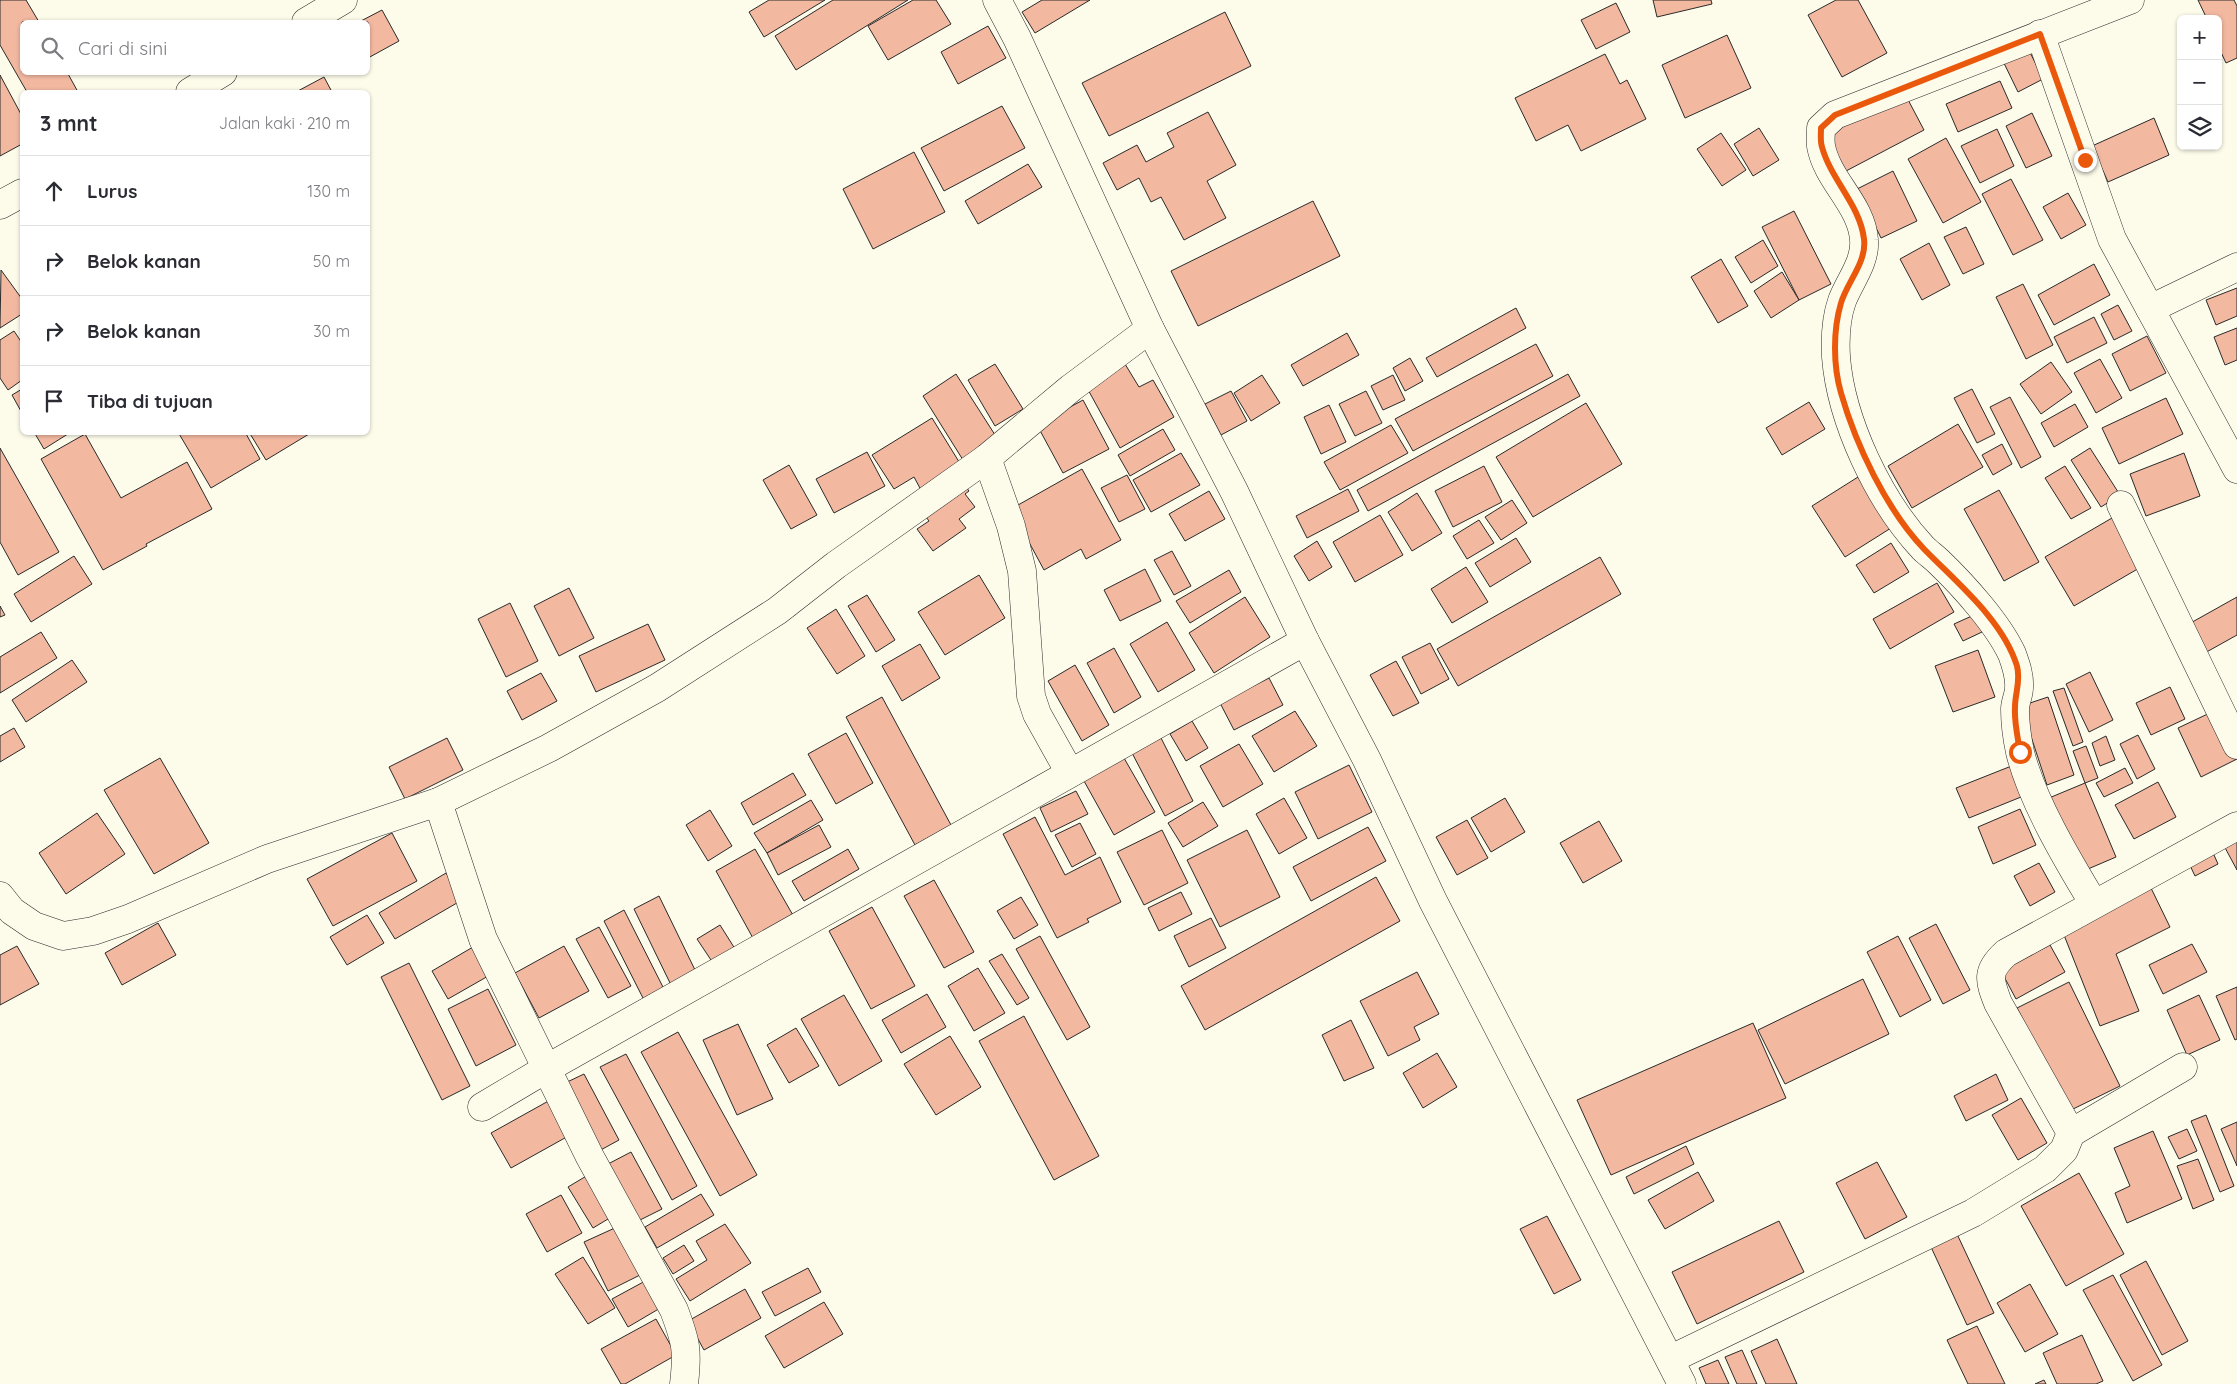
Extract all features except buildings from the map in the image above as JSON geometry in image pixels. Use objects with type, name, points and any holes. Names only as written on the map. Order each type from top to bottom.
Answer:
[{"type":"street","points":[[309,20],[343,0]]},
{"type":"street","points":[[997,0],[1017,38],[1150,329],[1234,490],[1305,641],[1367,760],[1433,901],[1671,1359],[1682,1384]]},
{"type":"street","points":[[2094,904],[2047,819],[2027,773],[2020,752],[2014,707],[2019,688],[2017,667],[2007,644],[1996,626],[1939,562],[1924,549],[1892,507],[1864,454],[1851,423],[1840,391],[1836,355],[1836,330],[1842,302],[1862,258],[1864,240],[1857,214],[1840,188],[1821,146],[1821,128],[1835,115],[2130,0]]},
{"type":"street","points":[[2040,34],[2112,239],[2237,469]]},
{"type":"street","points":[[193,90],[218,75]]},
{"type":"street","points":[[0,206],[20,193]]},
{"type":"street","points":[[2150,309],[2237,267]]},
{"type":"street","points":[[0,896],[12,911],[34,926],[63,936],[93,931],[128,919],[267,859],[438,802],[548,748],[657,688],[777,611],[836,565],[987,458],[1071,388],[1150,329]]},
{"type":"street","points":[[987,458],[1010,526],[1022,570],[1031,696],[1037,714],[1070,773]]},
{"type":"street","points":[[2121,505],[2237,745]]},
{"type":"street","points":[[482,1107],[546,1068],[1305,641]]},
{"type":"street","points":[[438,802],[483,939],[590,1157],[674,1310],[687,1356],[684,1384]]},
{"type":"street","points":[[2071,1134],[1998,1003],[1990,981],[1996,962],[2006,953],[2237,826]]},
{"type":"street","points":[[1671,1359],[1981,1208],[2028,1181],[2051,1164],[2064,1150],[2071,1134],[2184,1067]]},
{"type":"route","points":[[2020,752],[2014,707],[2019,688],[2017,667],[2007,644],[1996,626],[1956,580],[1924,549],[1892,507],[1864,454],[1840,391],[1836,355],[1836,330],[1842,302],[1862,258],[1864,240],[1857,214],[1840,188],[1821,146],[1821,128],[1835,115],[2040,34],[2085,160]]}]
